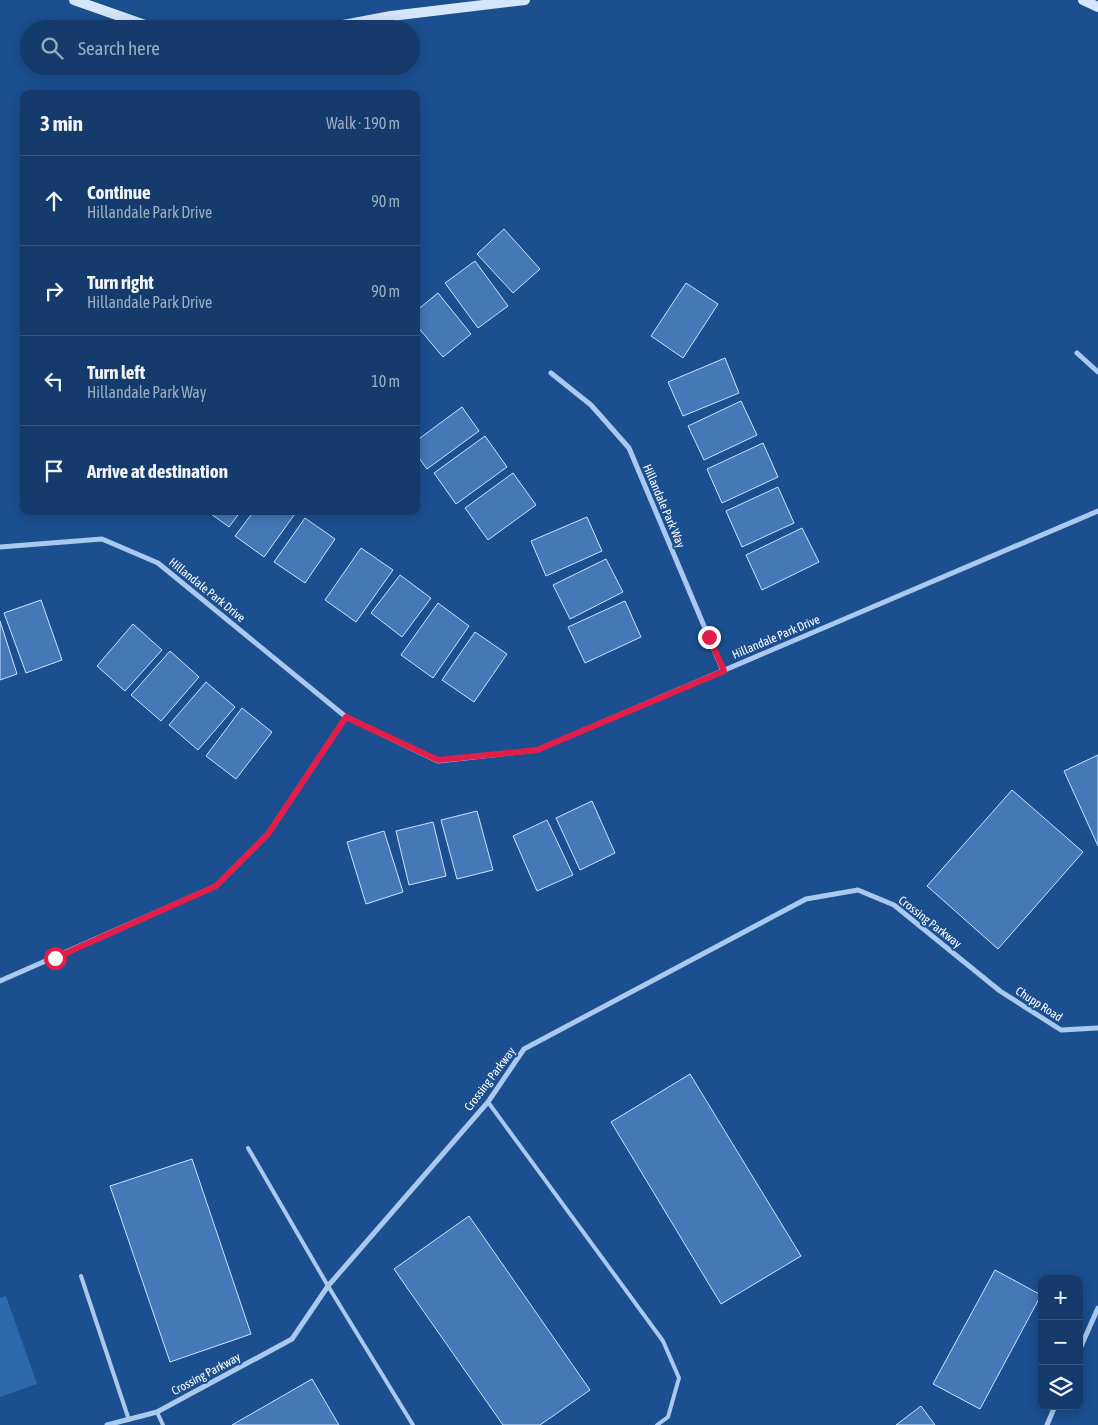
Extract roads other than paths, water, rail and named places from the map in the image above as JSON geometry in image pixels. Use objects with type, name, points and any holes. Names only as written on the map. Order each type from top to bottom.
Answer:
[{"type":"main road","points":[[74,0],[131,20]]},
{"type":"main road","points":[[370,20],[525,0]]},
{"type":"main road","points":[[1083,0],[1098,7]]},
{"type":"street","points":[[1077,353],[1098,372]]},
{"type":"street","name":"Hillandale Park Way","points":[[551,373],[591,405],[629,448],[724,671]]},
{"type":"street","name":"Hillandale Park Drive","points":[[0,547],[102,539],[158,563],[346,717],[438,760],[537,750],[1098,511]]},
{"type":"street","points":[[0,981],[216,886],[268,834],[346,717]]},
{"type":"street","name":"Crossing Parkway","points":[[107,1425],[157,1412],[292,1339],[328,1286],[488,1102],[524,1049],[806,899],[858,890],[894,905],[1000,991]]},
{"type":"street","name":"Chupp Road","points":[[1000,991],[1060,1030],[1098,1028]]},
{"type":"street","points":[[1083,1342],[1098,1308]]},
{"type":"street","points":[[1047,1425],[1053,1410]]},
{"type":"lane","points":[[488,1102],[662,1341],[679,1378],[668,1417],[657,1425]]},
{"type":"lane","points":[[248,1148],[328,1286],[413,1425]]},
{"type":"lane","points":[[81,1276],[129,1420]]},
{"type":"lane","points":[[157,1412],[163,1425]]}]
